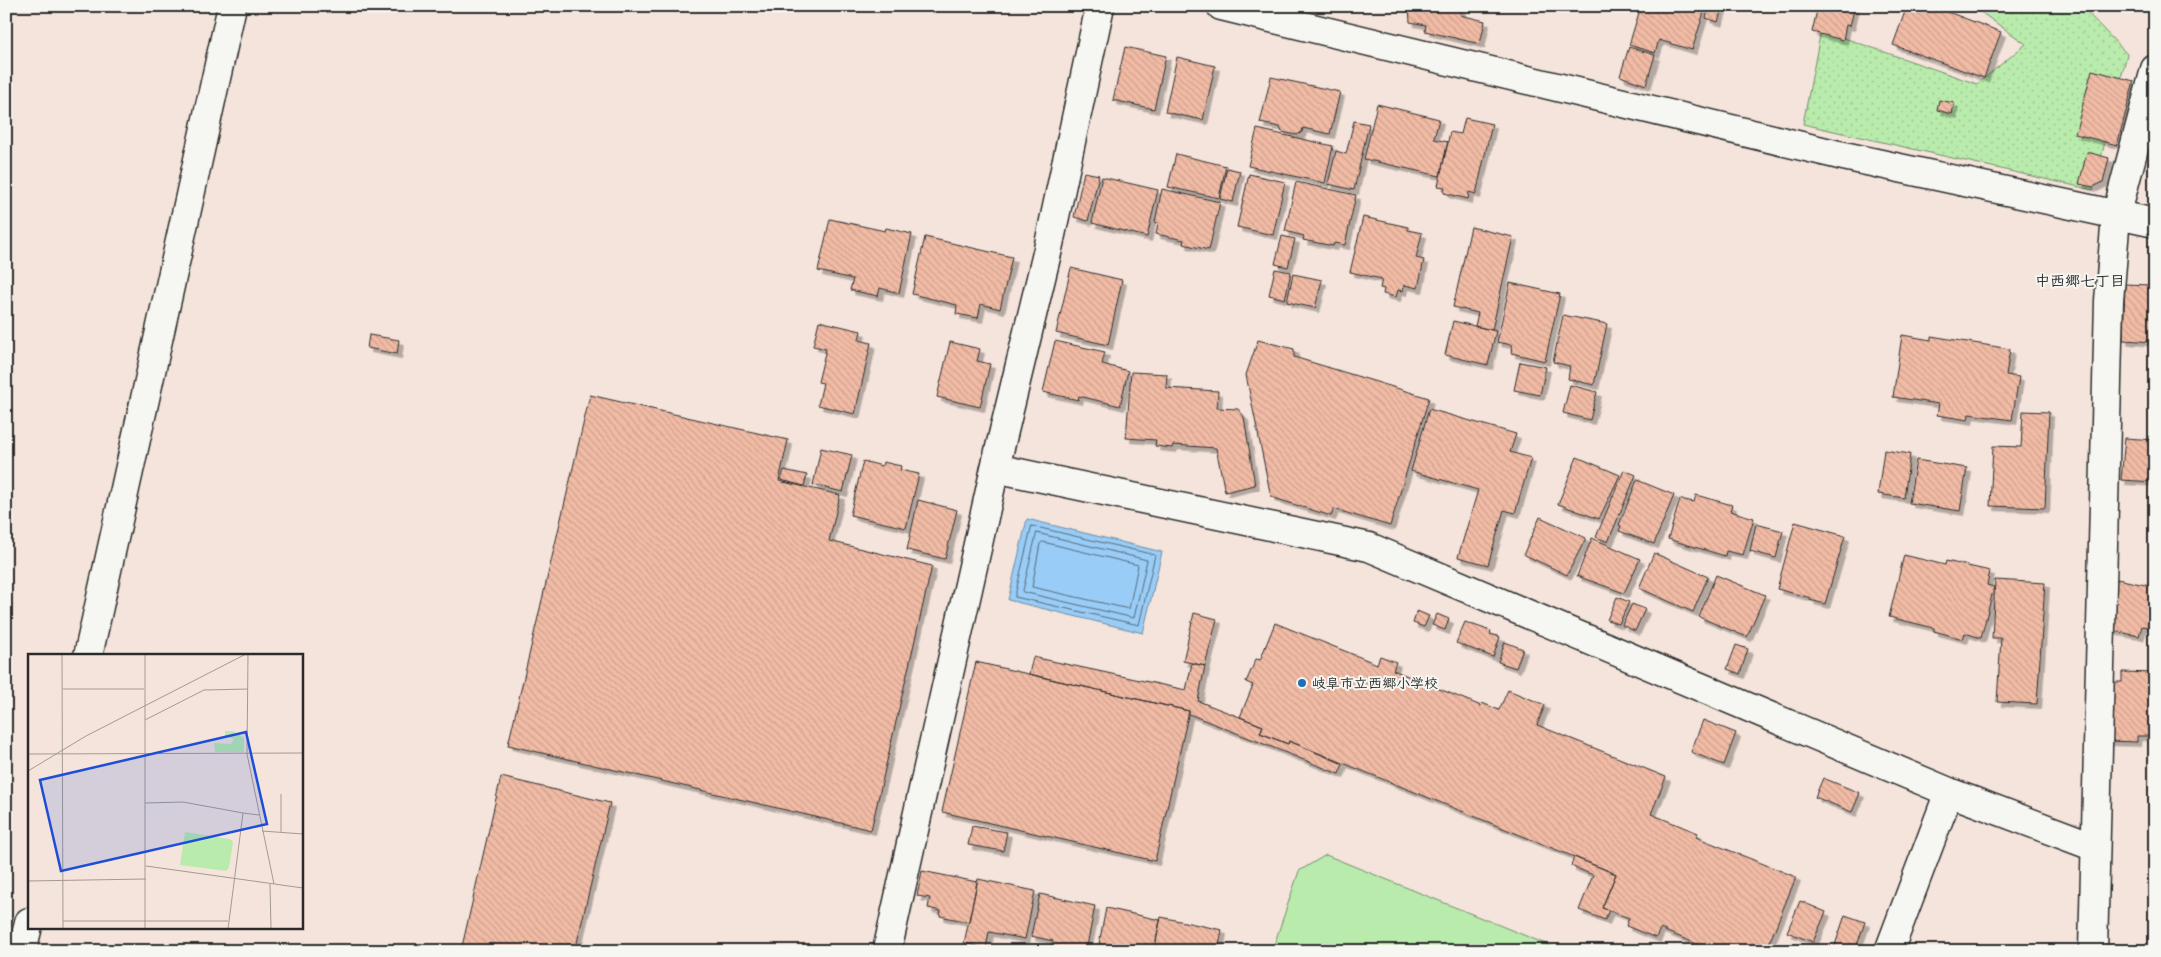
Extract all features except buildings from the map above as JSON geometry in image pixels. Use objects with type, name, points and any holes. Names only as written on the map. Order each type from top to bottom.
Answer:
[{"type":"street","points":[[88,654],[232,6]]},
{"type":"street","points":[[887,951],[995,468],[1048,249],[1100,6]]},
{"type":"street","points":[[1221,6],[1829,152],[2155,223]]},
{"type":"street","points":[[2093,951],[2109,301],[2116,216],[2155,69]]},
{"type":"street","points":[[995,468],[1368,548],[1949,792],[2095,847]]},
{"type":"street","points":[[1889,951],[1949,792]]},
{"type":"street","points":[[22,951],[28,926]]},
{"type":"green space","points":[[1972,6],[2081,6],[2127,54],[2093,190],[1803,124],[1821,30],[1977,84],[2026,44]]},
{"type":"green space","points":[[1326,855],[1563,951],[1272,951],[1299,871]]},
{"type":"water","points":[[1027,519],[1162,552],[1143,633],[1008,600]]},
{"type":"place","name":"岐阜市立西郷小学校","points":[[1302,683]]},
{"type":"district","name":"中西郷七丁目","points":[[2080,281]]}]
